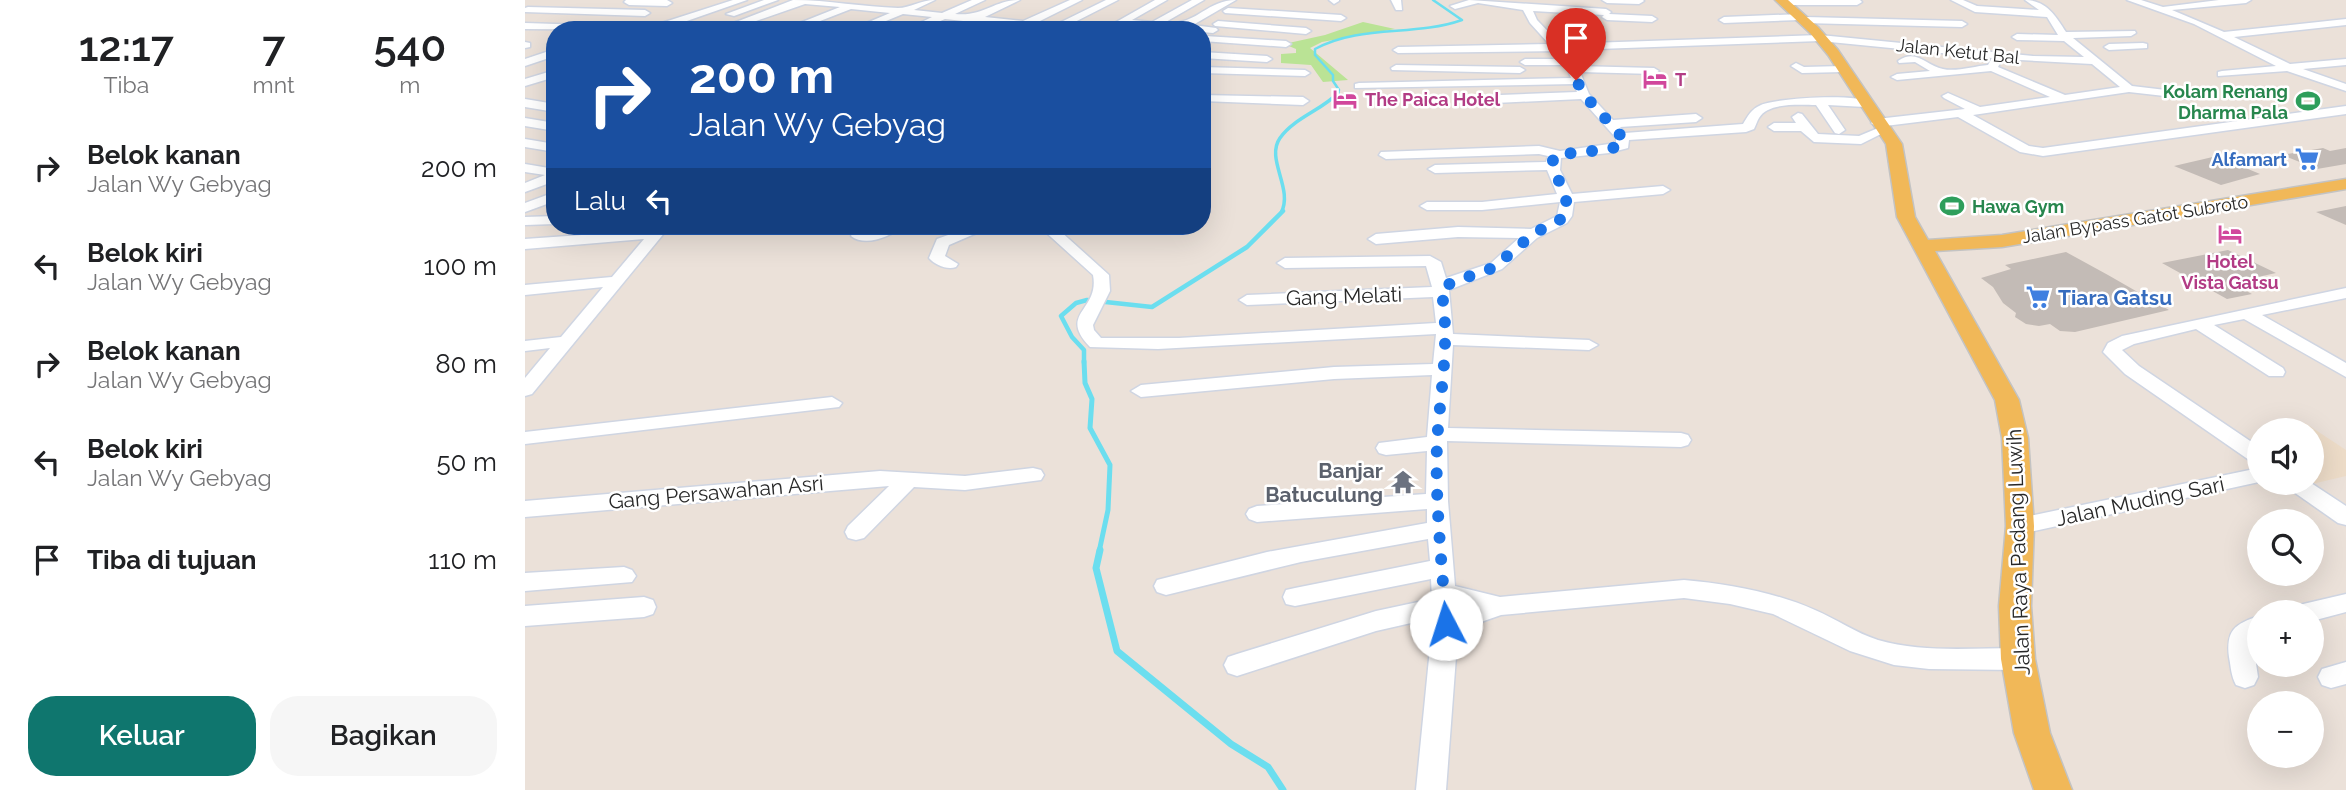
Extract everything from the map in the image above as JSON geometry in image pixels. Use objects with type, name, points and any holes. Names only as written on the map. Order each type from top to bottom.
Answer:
[{"type":"main road","name":"Jalan Raya Padang Luwih","points":[[1800,17],[1843,69],[1894,144],[1906,217],[2007,400],[2015,438],[2021,526],[2015,606],[2018,659],[2032,733],[2053,790]]},
{"type":"main road","name":"Jalan Bypass Gatot Subroto","points":[[1923,246],[1997,242],[2346,184]]},
{"type":"street","points":[[527,11],[556,0]]},
{"type":"street","points":[[565,0],[671,2]]},
{"type":"street","points":[[667,14],[713,0]]},
{"type":"street","points":[[678,21],[742,0]]},
{"type":"street","points":[[711,21],[773,0]]},
{"type":"street","points":[[745,21],[802,0],[828,1],[851,6]]},
{"type":"street","points":[[811,21],[851,6],[897,0]]},
{"type":"street","points":[[877,21],[930,0]]},
{"type":"street","points":[[930,21],[980,0]]},
{"type":"street","points":[[974,18],[1015,0]]},
{"type":"street","points":[[1032,21],[1077,0]]},
{"type":"street","points":[[1070,21],[1114,0]]},
{"type":"street","points":[[1124,21],[1162,0]]},
{"type":"street","points":[[1160,21],[1199,0]]},
{"type":"street","points":[[1956,0],[1975,9],[2050,14]]},
{"type":"street","points":[[2030,0],[2050,14],[2064,36],[2129,89]]},
{"type":"street","points":[[2132,0],[2197,22],[2289,68],[2346,88]]},
{"type":"street","points":[[2159,8],[2246,0]]},
{"type":"street","points":[[774,21],[828,1]]},
{"type":"street","points":[[1455,6],[1476,1],[1606,9],[1650,19],[1607,26],[1606,9]]},
{"type":"street","points":[[1546,16],[1606,9],[1639,1]]},
{"type":"street","points":[[632,21],[671,2]]},
{"type":"street","points":[[1475,100],[1571,68],[1609,40],[1712,40],[1857,2]]},
{"type":"street","points":[[836,21],[871,4],[902,11],[999,21],[1022,11]]},
{"type":"street","points":[[1231,4],[1341,18]]},
{"type":"street","points":[[1211,32],[1231,4]]},
{"type":"street","points":[[1196,21],[1231,4],[1310,9]]},
{"type":"street","points":[[1435,169],[1555,160],[1623,145],[1617,130],[1533,21],[1531,4]]},
{"type":"street","points":[[1740,9],[1924,36],[1934,22]]},
{"type":"street","points":[[527,11],[645,13]]},
{"type":"street","points":[[1724,20],[1916,13]]},
{"type":"street","points":[[1800,17],[1962,24]]},
{"type":"street","name":"Jalan Ketut Bal","points":[[1800,17],[1998,56],[2095,60],[2141,58]]},
{"type":"street","points":[[2221,35],[2346,22]]},
{"type":"street","points":[[525,26],[546,26]]},
{"type":"street","points":[[525,33],[538,26]]},
{"type":"street","points":[[1211,27],[1307,31]]},
{"type":"street","points":[[2017,37],[2131,33]]},
{"type":"street","points":[[1211,42],[1286,44]]},
{"type":"street","points":[[2078,48],[2143,46]]},
{"type":"street","points":[[1398,50],[1571,68]]},
{"type":"street","points":[[525,64],[546,55]]},
{"type":"street","points":[[1211,55],[1267,59]]},
{"type":"street","points":[[1992,68],[1998,56]]},
{"type":"street","points":[[541,57],[546,58]]},
{"type":"street","points":[[1903,61],[1917,59],[1942,73]]},
{"type":"street","points":[[1525,62],[1571,68]]},
{"type":"street","points":[[2222,74],[2346,62]]},
{"type":"street","points":[[1796,66],[1802,70],[1843,69]]},
{"type":"street","points":[[1211,68],[1305,73]]},
{"type":"street","points":[[1395,68],[1654,71]]},
{"type":"street","points":[[1359,86],[1571,68]]},
{"type":"street","points":[[1897,77],[1992,68],[2066,99]]},
{"type":"street","points":[[525,69],[546,72]]},
{"type":"street","points":[[525,85],[546,76]]},
{"type":"street","points":[[525,85],[545,89]]},
{"type":"street","points":[[1948,96],[2000,108],[2129,89],[2191,96]]},
{"type":"street","points":[[1211,98],[1303,101]]},
{"type":"street","points":[[525,103],[546,106]]},
{"type":"street","points":[[1617,130],[1746,128],[1750,126],[1755,113],[1766,107],[1790,103],[1865,103]]},
{"type":"street","points":[[1820,103],[1839,130]]},
{"type":"street","points":[[1796,114],[1814,138],[1858,140],[1866,139],[1880,126],[1960,113],[1980,105]]},
{"type":"street","points":[[1960,113],[2037,153],[2346,110]]},
{"type":"street","points":[[1617,130],[1696,118]]},
{"type":"street","points":[[525,122],[546,126]]},
{"type":"street","points":[[1774,127],[1804,127]]},
{"type":"street","points":[[525,143],[546,146]]},
{"type":"street","points":[[1386,155],[1539,150],[1555,160],[1567,211],[1563,218],[1533,234],[1493,268],[1453,282],[1441,291]]},
{"type":"street","points":[[525,168],[546,173]]},
{"type":"street","points":[[525,188],[546,179]]},
{"type":"street","points":[[1427,206],[1482,205],[1663,190]]},
{"type":"street","points":[[525,208],[546,200]]},
{"type":"street","points":[[525,222],[546,219]]},
{"type":"street","points":[[1376,239],[1458,232],[1533,234]]},
{"type":"street","points":[[525,244],[611,235]]},
{"type":"street","points":[[525,390],[655,235]]},
{"type":"street","points":[[950,264],[937,258],[939,245],[961,235]]},
{"type":"street","points":[[1058,235],[1066,247],[1100,272],[1101,296],[1084,323],[1085,331],[1095,343],[1190,343],[1351,331],[1445,334],[1589,345]]},
{"type":"street","points":[[1285,263],[1430,261],[1435,265],[1441,291],[1445,334],[1437,501],[1445,608],[1431,790]]},
{"type":"street","points":[[525,290],[618,281]]},
{"type":"street","name":"Gang Melati","points":[[1247,300],[1441,291]]},
{"type":"street","points":[[2247,449],[2132,370],[2112,352],[2114,347],[2128,340],[2199,323],[2346,293]]},
{"type":"street","points":[[2248,314],[2346,371]]},
{"type":"street","points":[[2199,323],[2276,372]]},
{"type":"street","points":[[525,346],[568,341]]},
{"type":"street","points":[[1141,391],[1346,373],[1443,369]]},
{"type":"street","points":[[525,438],[832,403]]},
{"type":"street","points":[[1386,448],[1438,439],[1681,440]]},
{"type":"street","name":"Gang Persawahan Asri","points":[[525,509],[880,478],[965,483],[1033,475]]},
{"type":"street","name":"Jalan Muding Sari","points":[[2021,526],[2247,478]]},
{"type":"street","points":[[856,532],[908,480]]},
{"type":"street","points":[[2315,495],[2346,516]]},
{"type":"street","points":[[1257,514],[1437,501]]},
{"type":"street","points":[[1166,586],[1301,552],[1438,529]]},
{"type":"street","points":[[1295,597],[1441,568]]},
{"type":"street","points":[[525,582],[624,576]]},
{"type":"street","points":[[1237,665],[1363,625],[1445,608],[1500,606],[1657,589],[1713,591],[1786,608],[1863,645],[1893,654],[2018,659]]},
{"type":"street","points":[[2324,608],[2346,603]]},
{"type":"street","points":[[525,616],[644,607]]},
{"type":"street","points":[[2245,677],[2240,639],[2247,634]]},
{"type":"shaded area","points":[[2324,436],[2346,450],[2346,476],[2324,481]]},
{"type":"green space","points":[[1363,22],[1395,29],[1322,42],[1310,48],[1348,80],[1323,82],[1311,65],[1281,63],[1281,54],[1296,53],[1296,49],[1284,44],[1325,35]]},
{"type":"building","points":[[2323,148],[2330,151],[2346,148],[2346,164],[2317,169],[2282,155]]},
{"type":"building","points":[[2217,156],[2260,174],[2221,185],[2174,166]]},
{"type":"building","points":[[2346,206],[2346,225],[2316,212]]},
{"type":"building","points":[[2228,250],[2276,273],[2231,283],[2252,294],[2227,299],[2162,263]]},
{"type":"building","name":"Tiara Gatsu","points":[[2066,252],[2169,310],[2075,332],[2060,331],[2050,324],[2026,324],[2015,317],[2016,313],[2003,303],[1993,287],[1981,278],[2011,269],[2005,265]]},
{"type":"waterway","points":[[1338,93],[1333,75],[1315,55],[1315,49],[1351,36],[1425,28],[1462,20],[1433,0]]},
{"type":"waterway","points":[[1281,213],[1284,194],[1277,165],[1276,146],[1293,125],[1338,93]]},
{"type":"waterway","points":[[1084,361],[1084,350],[1072,337],[1061,316],[1076,303],[1087,300],[1152,307],[1247,247],[1281,213]]},
{"type":"waterway","points":[[1084,361],[1085,383],[1092,399],[1090,428],[1110,465],[1108,510],[1099,552]]},
{"type":"waterway","points":[[1100,550],[1096,568],[1117,651],[1231,744],[1268,767],[1283,790]]},
{"type":"place","name":"T","points":[[1655,79]]},
{"type":"place","name":"The Paica Hotel","points":[[1345,99]]},
{"type":"place","name":"Kolam Renang Dharma Pala","points":[[2308,101]]},
{"type":"place","name":"Alfamart","points":[[2307,159]]},
{"type":"place","name":"Hawa Gym","points":[[1952,206]]},
{"type":"place","name":"Hotel Vista Gatsu","points":[[2230,234]]},
{"type":"place","name":"Tiara Gatsu","points":[[2038,297]]},
{"type":"place","name":"Banjar Batuculung","points":[[1403,482]]},
{"type":"route","points":[[1446,624],[1437,501],[1437,443],[1445,328],[1441,289],[1445,285],[1500,264],[1533,234],[1563,218],[1567,211],[1566,199],[1552,163],[1555,155],[1618,148],[1623,145],[1622,137],[1584,95],[1576,80]]}]
